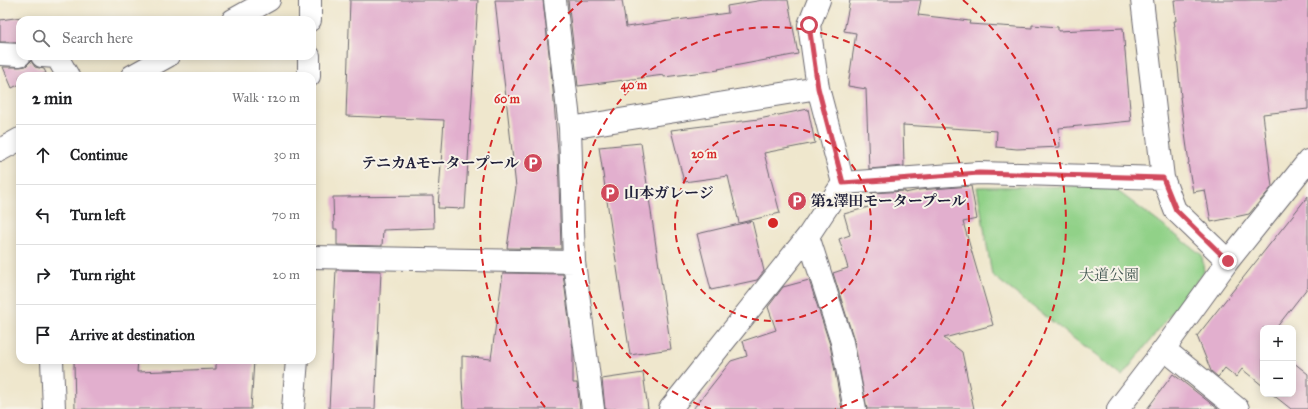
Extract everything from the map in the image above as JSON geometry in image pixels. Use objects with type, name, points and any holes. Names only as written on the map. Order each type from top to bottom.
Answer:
[{"type":"street","points":[[240,16],[269,0]]},
{"type":"street","points":[[310,0],[310,16]]},
{"type":"street","points":[[555,0],[570,128],[574,262],[593,409]]},
{"type":"street","points":[[670,409],[808,236],[843,183],[818,88],[809,25],[819,0]]},
{"type":"street","points":[[1142,0],[1163,178],[1176,210],[1228,261]]},
{"type":"street","points":[[0,54],[16,55]]},
{"type":"street","points":[[59,60],[66,72]]},
{"type":"street","points":[[139,72],[161,60]]},
{"type":"street","points":[[308,72],[309,60]]},
{"type":"street","points":[[570,128],[818,88]]},
{"type":"street","points":[[0,150],[16,141]]},
{"type":"street","points":[[1118,409],[1228,261],[1308,161]]},
{"type":"street","points":[[843,183],[979,173],[1163,178]]},
{"type":"street","points":[[808,236],[842,342],[856,409]]},
{"type":"street","points":[[316,257],[574,262]]},
{"type":"street","points":[[1164,349],[1238,409]]},
{"type":"street","points":[[52,364],[54,409]]},
{"type":"street","points":[[293,409],[297,364]]},
{"type":"green space","name":"大道公園","points":[[1111,186],[1202,255],[1204,272],[1122,376],[992,275],[977,187]]},
{"type":"building","points":[[350,0],[478,0],[465,209],[438,208],[444,120],[346,116]]},
{"type":"building","points":[[495,0],[543,0],[558,152],[561,249],[507,248],[516,187]]},
{"type":"building","points":[[568,0],[622,0],[626,27],[728,13],[727,6],[763,0],[788,0],[798,54],[718,69],[719,70],[664,77],[664,75],[578,86]]},
{"type":"building","points":[[850,0],[921,0],[918,15],[970,21],[969,24],[1032,28],[1032,25],[1058,27],[1058,31],[1123,28],[1131,121],[1059,128],[1060,147],[1017,149],[996,147],[997,131],[903,125],[904,166],[869,169],[866,89],[848,86],[856,33],[844,31]]},
{"type":"building","points":[[1174,0],[1308,0],[1308,109],[1263,114],[1272,187],[1249,214],[1211,222],[1205,190],[1193,192],[1180,97],[1174,26],[1174,21],[1176,21]]},
{"type":"building","points":[[16,18],[16,42],[0,42],[0,20]]},
{"type":"building","points":[[31,61],[35,67],[44,69],[46,72],[16,72],[16,86],[12,88],[3,67],[26,66]]},
{"type":"building","points":[[808,109],[815,143],[764,153],[780,213],[739,223],[728,176],[684,182],[671,130],[759,119]]},
{"type":"building","points":[[641,143],[671,349],[630,355],[599,147]]},
{"type":"building","points":[[971,186],[977,219],[963,222],[993,325],[944,338],[962,352],[974,409],[867,409],[854,340],[833,273],[848,268],[839,239],[850,235],[844,214],[872,206],[870,200],[873,199],[872,193],[905,191],[905,193],[919,190]]},
{"type":"building","points":[[433,196],[434,228],[383,230],[382,246],[337,245],[337,229],[334,229],[333,197]]},
{"type":"building","points":[[1308,196],[1308,287],[1278,325],[1260,325],[1260,384],[1242,369],[1236,377],[1225,368],[1218,377],[1211,371],[1197,336]]},
{"type":"building","points":[[752,221],[764,271],[757,280],[711,290],[697,234]]},
{"type":"building","points":[[336,270],[381,271],[375,409],[329,409]]},
{"type":"building","points":[[503,273],[563,274],[573,349],[573,383],[577,383],[580,409],[464,409],[462,356],[491,359]]},
{"type":"building","points":[[809,280],[830,345],[842,409],[693,409],[731,361],[747,356],[743,341],[776,330],[768,307],[783,287]]},
{"type":"building","points":[[74,364],[138,364],[137,372],[216,369],[216,364],[254,364],[251,409],[75,409]]},
{"type":"building","points":[[1296,364],[1308,374],[1308,409],[1291,409],[1276,397],[1296,397]]},
{"type":"building","points":[[643,373],[648,409],[605,409],[602,379]]},
{"type":"building","points":[[1173,374],[1218,409],[1147,409]]},
{"type":"place","name":"テニカAモータープール","points":[[533,163]]},
{"type":"place","name":"山本ガレージ","points":[[610,193]]},
{"type":"place","name":"第2澤田モータープール","points":[[797,201]]},
{"type":"route","points":[[809,25],[818,88],[843,183],[979,173],[1163,178],[1176,210],[1228,261]]}]
